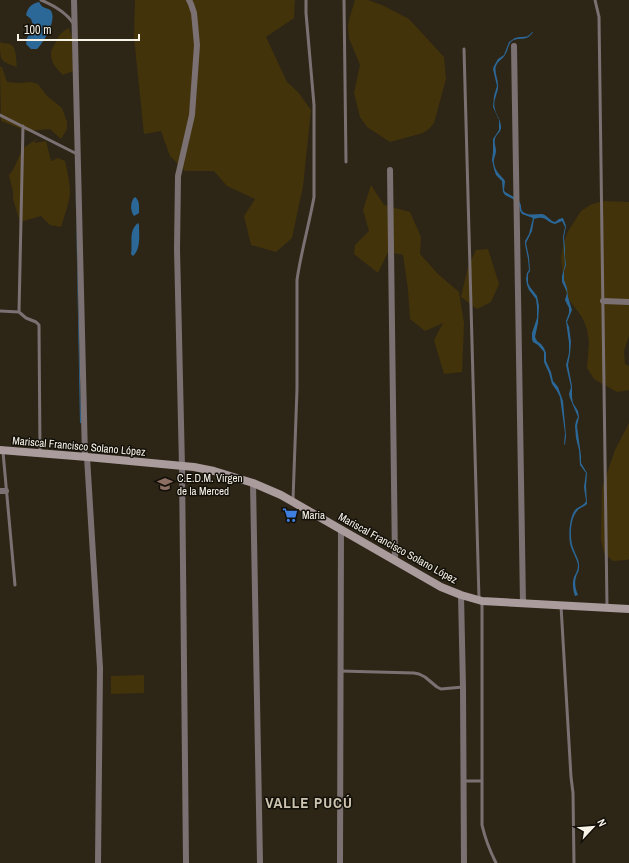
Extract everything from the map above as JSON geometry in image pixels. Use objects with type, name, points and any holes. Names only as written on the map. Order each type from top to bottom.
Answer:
[{"type":"main road","name":"Mariscal Francisco Solano López","points":[[1,450],[182,466],[214,471],[268,489],[442,587],[461,595],[480,600],[523,604],[629,609]]},
{"type":"street","points":[[74,0],[86,457],[100,668],[98,863]]},
{"type":"street","points":[[186,863],[178,176],[192,114],[198,45],[194,12],[189,0]]},
{"type":"street","points":[[514,46],[523,604]]},
{"type":"street","points":[[390,170],[395,560]]},
{"type":"street","points":[[603,301],[629,302]]},
{"type":"street","points":[[253,483],[260,863]]},
{"type":"street","points":[[340,529],[340,863]]},
{"type":"street","points":[[461,595],[464,863]]},
{"type":"lane","points":[[41,0],[60,10],[71,19],[75,25]]},
{"type":"lane","points":[[293,502],[297,390],[297,280],[299,263],[314,197],[314,105],[306,0]]},
{"type":"lane","points":[[344,0],[346,162]]},
{"type":"lane","points":[[595,0],[599,17],[607,608]]},
{"type":"lane","points":[[464,49],[480,600],[482,825],[483,832],[496,863]]},
{"type":"lane","points":[[0,114],[78,154]]},
{"type":"lane","points":[[19,312],[23,126]]},
{"type":"lane","points":[[0,311],[19,312],[26,318],[36,322],[39,325],[40,453]]},
{"type":"lane","points":[[1,450],[3,491],[15,585]]},
{"type":"lane","points":[[562,606],[573,793],[574,863]]},
{"type":"lane","points":[[340,671],[414,673],[425,677],[436,687],[441,689],[463,687]]},
{"type":"lane","points":[[463,781],[482,781]]},
{"type":"shaded area","points":[[135,0],[295,0],[294,18],[266,37],[287,82],[298,92],[311,110],[303,186],[292,238],[276,252],[251,245],[244,216],[255,199],[227,186],[214,171],[185,171],[170,156],[161,131],[144,134],[134,37]]},
{"type":"shaded area","points":[[355,0],[368,0],[384,6],[409,19],[444,57],[446,79],[434,123],[423,133],[390,142],[367,127],[360,117],[354,93],[360,65],[349,38],[348,26]]},
{"type":"shaded area","points":[[69,28],[72,37],[73,71],[63,75],[53,63],[51,52],[60,35],[64,30]]},
{"type":"shaded area","points":[[0,42],[10,44],[14,48],[17,67],[2,59],[0,53]]},
{"type":"shaded area","points":[[0,67],[2,67],[7,82],[31,82],[38,84],[47,96],[62,108],[67,122],[67,129],[61,139],[50,129],[27,131],[1,121]]},
{"type":"shaded area","points":[[37,139],[34,143],[46,141],[51,161],[58,158],[65,161],[70,193],[68,206],[61,227],[50,225],[41,216],[20,222],[13,199],[9,175],[13,170],[23,148]]},
{"type":"shaded area","points":[[371,185],[384,205],[410,212],[421,237],[420,254],[438,274],[459,292],[464,323],[462,372],[444,374],[434,340],[443,323],[425,331],[410,319],[408,289],[403,255],[388,252],[378,273],[354,254],[355,245],[369,231],[363,210]]},
{"type":"shaded area","points":[[604,201],[629,202],[629,336],[624,351],[625,364],[629,366],[629,390],[617,392],[594,379],[587,368],[589,342],[587,329],[582,317],[567,297],[561,258],[567,233],[581,211],[592,204]]},
{"type":"shaded area","points":[[488,249],[499,284],[491,302],[477,309],[461,297],[468,267],[476,250]]},
{"type":"shaded area","points":[[629,423],[629,559],[613,561],[604,553],[601,540],[602,488],[615,450]]},
{"type":"shaded area","points":[[144,675],[144,693],[111,694],[111,676]]},
{"type":"water","points":[[39,2],[42,7],[51,11],[52,20],[49,31],[40,46],[37,49],[31,49],[26,44],[33,25],[31,19],[26,15],[30,6]]},
{"type":"water","points":[[532,32],[528,37],[512,41],[506,53],[496,66],[498,88],[494,106],[500,121],[501,128],[495,139],[496,151],[494,162],[497,171],[505,181],[505,192],[519,201],[523,212],[530,214],[542,214],[555,222],[563,218],[566,226],[564,237],[566,265],[564,280],[572,310],[567,322],[571,342],[568,365],[572,386],[573,403],[578,411],[579,417],[577,426],[581,463],[587,473],[587,504],[578,510],[573,519],[571,530],[572,546],[579,565],[579,571],[575,582],[578,595],[575,596],[573,582],[578,565],[570,543],[569,534],[571,518],[575,510],[586,501],[584,487],[586,473],[580,465],[575,426],[578,417],[569,394],[571,387],[566,365],[569,353],[566,321],[569,308],[565,300],[567,293],[562,282],[565,265],[563,237],[565,227],[562,221],[555,224],[544,218],[534,219],[532,231],[526,243],[530,271],[528,274],[528,283],[537,296],[539,306],[535,337],[544,348],[546,353],[546,361],[553,381],[558,387],[563,401],[566,436],[564,445],[565,433],[560,397],[552,384],[544,362],[544,352],[533,342],[532,339],[532,333],[537,318],[537,307],[536,299],[527,285],[526,279],[529,270],[525,241],[529,234],[533,218],[522,214],[517,201],[505,195],[503,192],[502,181],[496,175],[492,160],[493,139],[499,130],[499,120],[493,107],[497,86],[493,69],[498,59],[504,55],[509,42],[518,37],[526,37]]},
{"type":"water","points":[[75,157],[81,423],[80,423]]},
{"type":"water","points":[[135,197],[139,206],[139,213],[134,216],[131,206]]},
{"type":"water","points":[[138,223],[139,242],[136,253],[133,256],[131,254],[132,233]]},
{"type":"place","name":"C.E.D.M. Virgen de la Merced","points":[[165,484]]},
{"type":"place","name":"Maria","points":[[290,515]]},
{"type":"district","name":"VALLE PUCÚ","points":[[309,802]]}]
